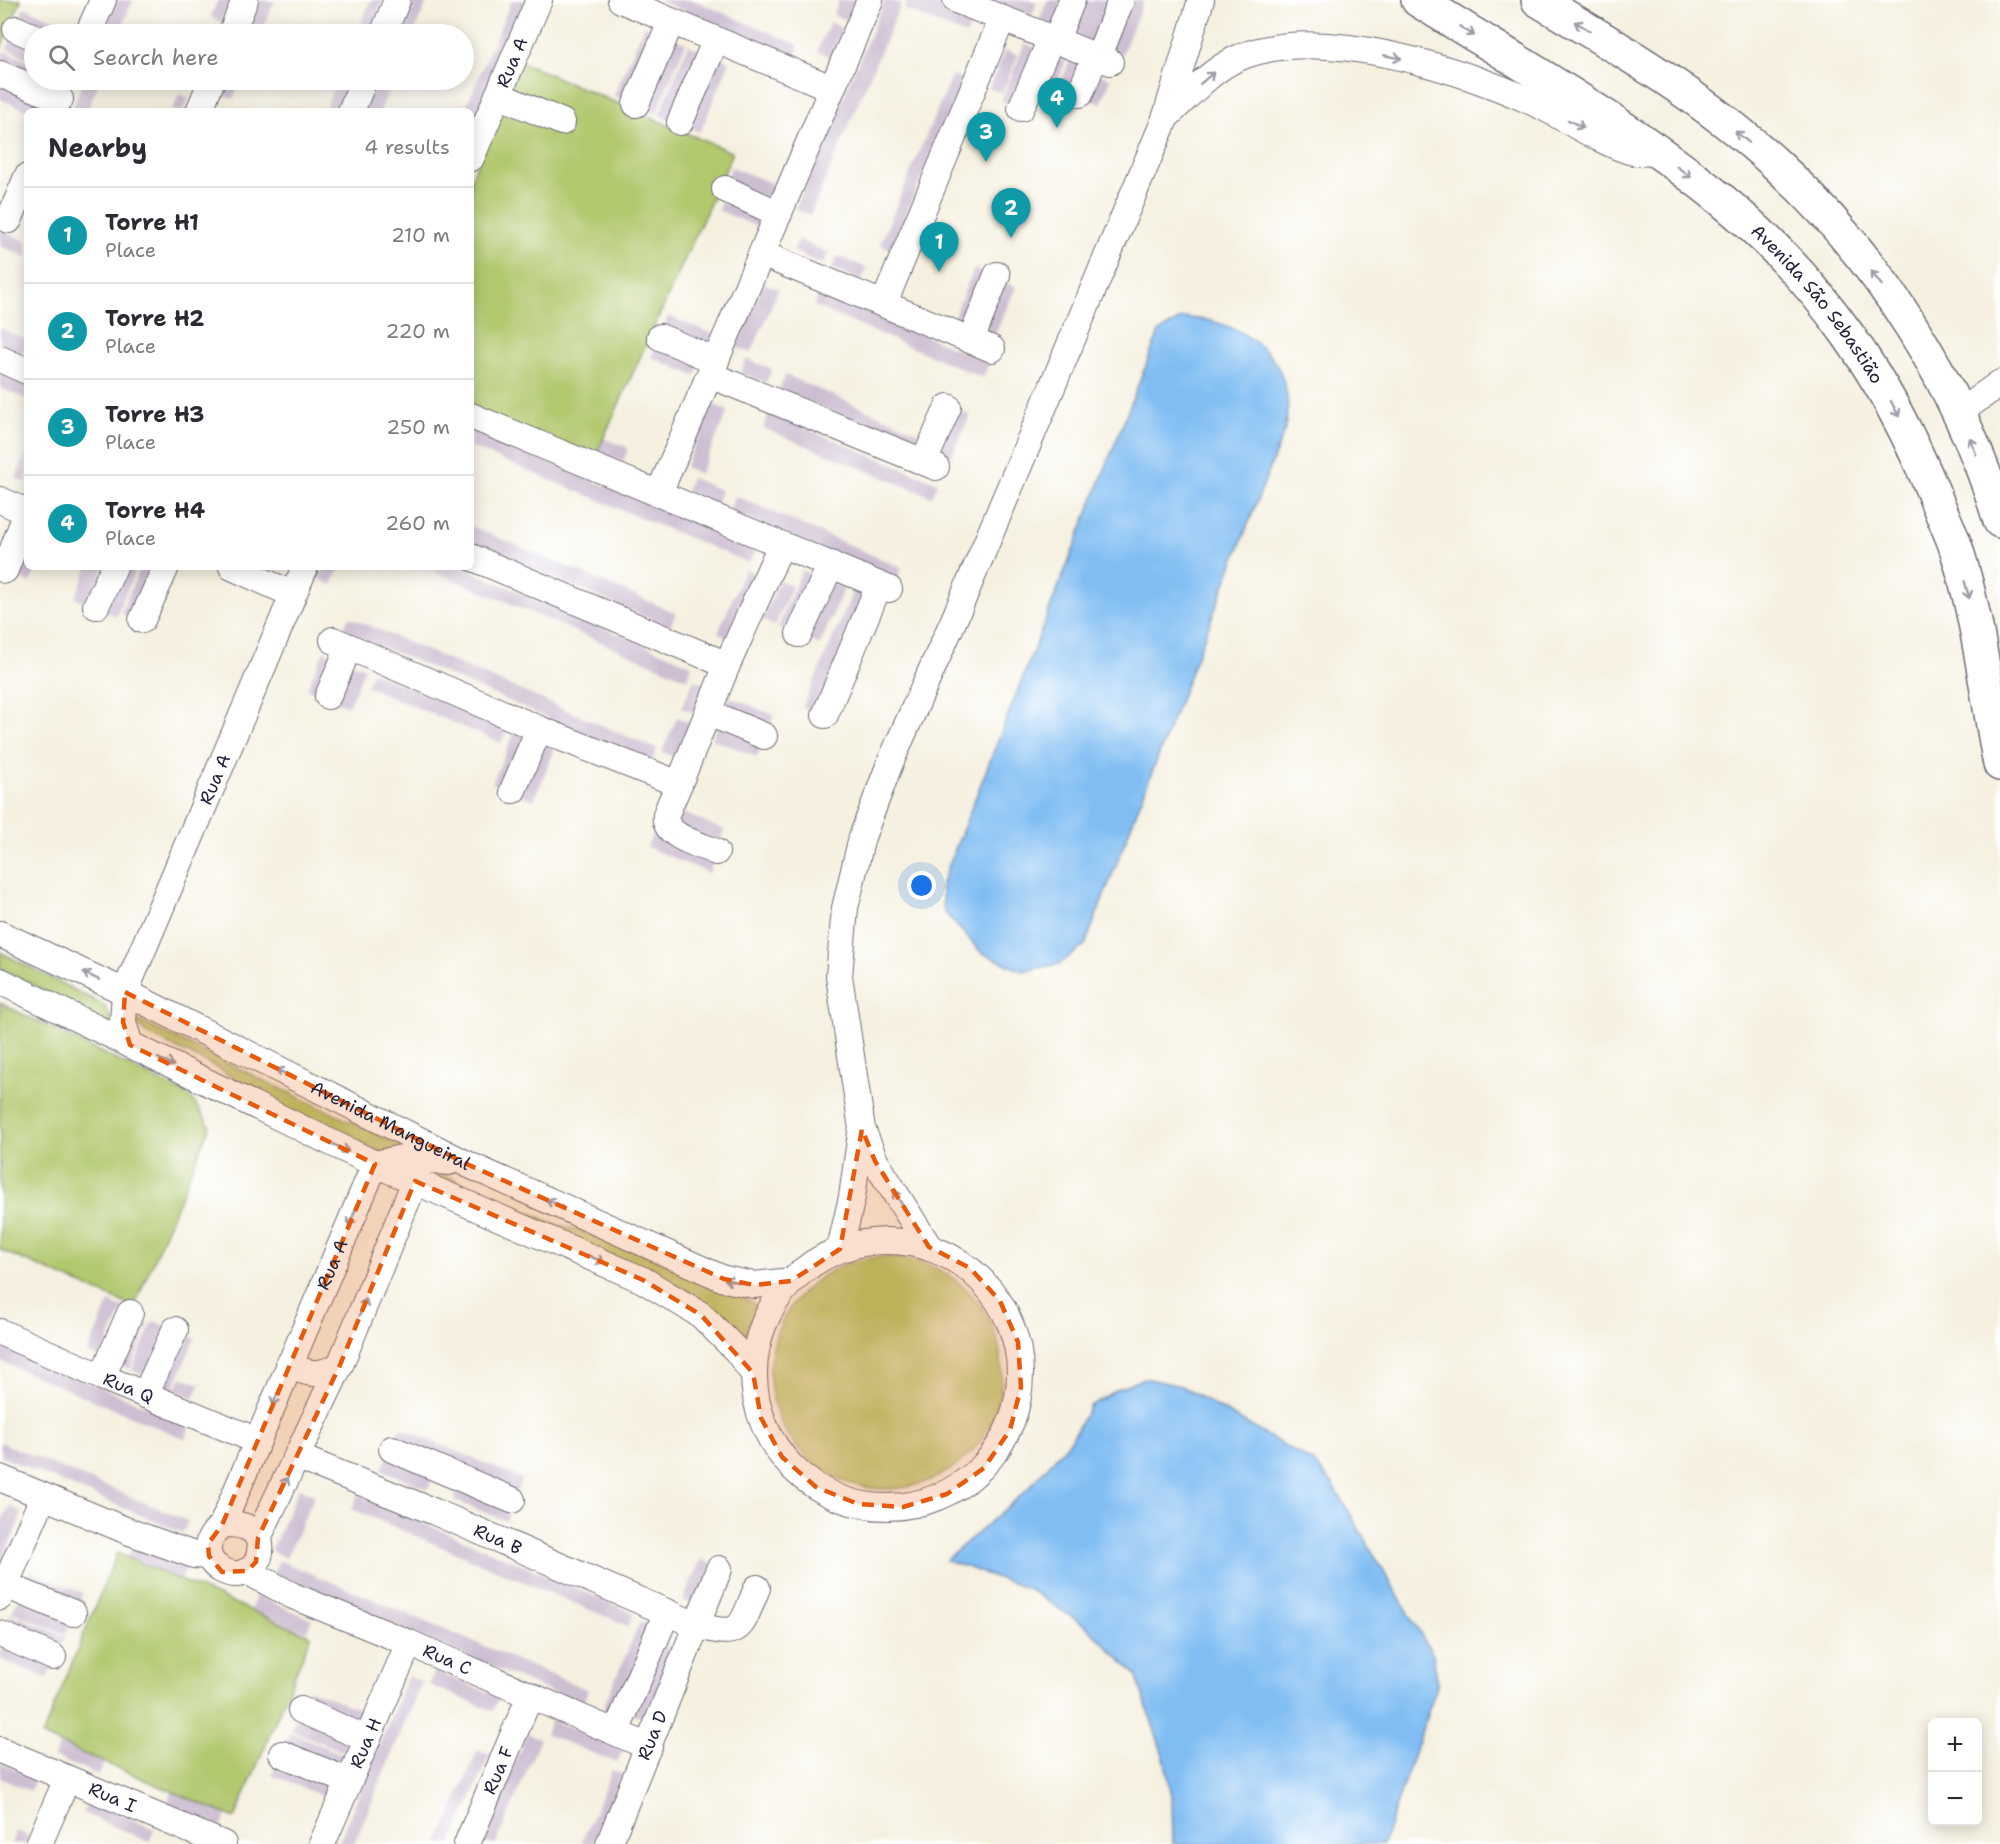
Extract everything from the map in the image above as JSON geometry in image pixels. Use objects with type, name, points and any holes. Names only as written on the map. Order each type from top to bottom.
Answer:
[{"type":"main road","name":"Avenida São Sebastião","points":[[1418,0],[1657,151],[1724,202],[1794,267],[1857,345],[1897,411],[1956,549],[1980,639],[2000,764]]},
{"type":"main road","points":[[1538,0],[1602,37],[1690,97],[1778,165],[1840,231],[1912,324],[1960,412],[2000,520]]},
{"type":"street","points":[[92,24],[103,0]]},
{"type":"street","points":[[235,24],[245,0]]},
{"type":"street","points":[[387,24],[397,0]]},
{"type":"street","name":"Rua A","points":[[474,151],[539,0]]},
{"type":"street","points":[[621,0],[831,88]]},
{"type":"street","points":[[659,493],[870,0]]},
{"type":"street","points":[[956,0],[1101,59]]},
{"type":"street","points":[[1022,108],[1072,0]]},
{"type":"street","points":[[1080,94],[1101,59],[1121,0]]},
{"type":"street","points":[[929,1247],[875,1161],[862,1129],[839,976],[845,908],[862,837],[890,763],[961,604],[1165,119],[1201,0]]},
{"type":"street","points":[[884,303],[1002,19]]},
{"type":"street","points":[[636,104],[671,22]]},
{"type":"street","points":[[680,122],[716,40]]},
{"type":"street","points":[[1165,119],[1205,79],[1237,58],[1281,46],[1321,46],[1412,60],[1470,77],[1525,99],[1619,146],[1638,153],[1657,151]]},
{"type":"street","points":[[0,74],[24,83]]},
{"type":"street","points":[[43,90],[62,97]]},
{"type":"street","points":[[201,108],[208,90]]},
{"type":"street","points":[[352,108],[360,90]]},
{"type":"street","points":[[498,95],[562,122]]},
{"type":"street","points":[[12,221],[24,186]]},
{"type":"street","points":[[725,189],[779,214]]},
{"type":"street","points":[[762,254],[981,345],[997,275]]},
{"type":"street","points":[[660,337],[712,368],[930,464],[948,407]]},
{"type":"street","points":[[0,359],[24,369]]},
{"type":"street","points":[[1960,412],[2000,383]]},
{"type":"street","points":[[474,417],[884,587],[825,715]]},
{"type":"street","points":[[0,500],[24,511]]},
{"type":"street","points":[[4,570],[24,520]]},
{"type":"street","points":[[716,852],[671,832],[666,824],[666,816],[727,665],[782,544]]},
{"type":"street","points":[[474,558],[727,665]]},
{"type":"street","points":[[799,634],[831,564]]},
{"type":"street","points":[[96,606],[113,570]]},
{"type":"street","points":[[142,620],[165,570]]},
{"type":"street","points":[[239,570],[292,594]]},
{"type":"street","name":"Rua A","points":[[130,1046],[123,1022],[125,992],[304,570]]},
{"type":"street","points":[[328,696],[341,643],[539,729],[679,784]]},
{"type":"street","points":[[709,713],[764,736]]},
{"type":"street","points":[[513,790],[539,729]]},
{"type":"street","name":"Avenida Mangueiral","points":[[0,933],[125,992],[469,1165],[724,1279],[754,1285],[791,1281]]},
{"type":"street","name":"Avenida Mangueiral","points":[[0,981],[375,1164],[643,1280],[701,1315],[736,1350],[753,1373]]},
{"type":"street","points":[[840,1249],[852,1197],[862,1129]]},
{"type":"street","points":[[375,1164],[402,1158],[418,1158],[469,1165]]},
{"type":"street","name":"Rua A","points":[[209,1556],[210,1538],[222,1525],[375,1164]]},
{"type":"street","points":[[0,1478],[175,1549],[209,1556],[222,1572],[235,1574],[247,1571],[258,1557],[258,1538],[340,1365],[415,1181]]},
{"type":"street","points":[[885,1240],[929,1247],[970,1268],[1000,1301],[1018,1342],[1022,1387],[1010,1430],[984,1467],[947,1494],[903,1507],[858,1504],[816,1487],[782,1457],[760,1418],[753,1373],[758,1340],[771,1308],[791,1281],[814,1262],[840,1249],[885,1240]]},
{"type":"street","points":[[102,1377],[130,1312]]},
{"type":"street","points":[[145,1395],[175,1330]]},
{"type":"street","name":"Rua Q","points":[[0,1332],[258,1441]]},
{"type":"street","points":[[289,1364],[301,1371],[314,1374],[325,1374],[340,1365]]},
{"type":"street","points":[[392,1449],[512,1500]]},
{"type":"street","name":"Rua B","points":[[298,1457],[435,1512],[696,1625],[720,1633],[730,1632],[740,1627],[757,1588]]},
{"type":"street","points":[[435,1512],[449,1474]]},
{"type":"street","points":[[43,1497],[3,1591],[73,1614]]},
{"type":"street","points":[[222,1525],[236,1522],[249,1527],[258,1538]]},
{"type":"street","name":"Rua D","points":[[609,1844],[719,1569]]},
{"type":"street","name":"Rua C","points":[[247,1571],[293,1596],[409,1642],[649,1747]]},
{"type":"street","points":[[616,1732],[667,1612]]},
{"type":"street","points":[[0,1634],[53,1657]]},
{"type":"street","name":"Rua H","points":[[322,1844],[409,1642]]},
{"type":"street","name":"Rua F","points":[[467,1844],[530,1696]]},
{"type":"street","points":[[301,1710],[367,1739]]},
{"type":"street","name":"Rua I","points":[[0,1750],[67,1779],[186,1837],[223,1844]]},
{"type":"street","points":[[282,1754],[348,1781]]},
{"type":"street","points":[[39,1844],[67,1779]]},
{"type":"highlighted area","points":[[125,992],[469,1165],[724,1279],[754,1285],[791,1281],[840,1249],[862,1129],[875,1161],[929,1247],[970,1268],[1000,1301],[1018,1342],[1021,1387],[1010,1430],[984,1468],[947,1494],[903,1507],[858,1504],[816,1487],[782,1457],[761,1418],[753,1373],[701,1315],[643,1280],[415,1181],[340,1365],[258,1538],[256,1562],[247,1571],[222,1572],[209,1556],[208,1544],[222,1525],[375,1164],[130,1045],[123,1022]]},
{"type":"shaded area","points":[[117,0],[133,0],[123,24],[107,24]]},
{"type":"shaded area","points":[[218,0],[231,0],[221,22],[210,17]]},
{"type":"shaded area","points":[[260,0],[275,1],[264,24],[249,23]]},
{"type":"shaded area","points":[[371,0],[383,0],[373,24],[360,24]]},
{"type":"shaded area","points":[[411,0],[428,0],[417,24],[400,24]]},
{"type":"shaded area","points":[[512,0],[526,0],[474,121],[474,108],[465,108]]},
{"type":"shaded area","points":[[658,0],[693,0],[799,45],[794,58]]},
{"type":"shaded area","points":[[839,0],[854,0],[846,20],[833,15]]},
{"type":"shaded area","points":[[885,0],[901,4],[810,215],[795,209]]},
{"type":"shaded area","points":[[908,0],[924,0],[973,20],[966,35],[904,9]]},
{"type":"shaded area","points":[[991,0],[1029,0],[1037,3],[1031,17]]},
{"type":"shaded area","points":[[1048,0],[1064,0],[1053,26],[1039,20]]},
{"type":"shaded area","points":[[1081,0],[1114,0],[1096,44],[1067,32]]},
{"type":"shaded area","points":[[1128,0],[1144,0],[1122,54],[1109,49]]},
{"type":"shaded area","points":[[24,7],[63,24],[25,24],[18,21]]},
{"type":"shaded area","points":[[830,22],[842,28],[830,56],[817,51]]},
{"type":"shaded area","points":[[644,26],[657,31],[628,102],[614,96]]},
{"type":"shaded area","points":[[12,36],[24,41],[24,57],[7,49]]},
{"type":"shaded area","points":[[672,38],[686,43],[656,114],[642,108]]},
{"type":"shaded area","points":[[1025,43],[1039,49],[1015,106],[1001,101]]},
{"type":"shaded area","points":[[688,45],[701,50],[672,121],[659,115]]},
{"type":"shaded area","points":[[1005,50],[1018,55],[1002,93],[989,88]]},
{"type":"shaded area","points":[[4,51],[24,60],[24,75],[0,65]]},
{"type":"shaded area","points":[[1053,55],[1066,60],[1056,85],[1043,80]]},
{"type":"shaded area","points":[[717,56],[730,62],[700,132],[686,127]]},
{"type":"shaded area","points":[[1069,62],[1082,67],[1071,93],[1059,88]]},
{"type":"shaded area","points":[[1097,73],[1111,79],[1101,104],[1086,98]]},
{"type":"shaded area","points":[[952,75],[963,80],[891,249],[880,244]]},
{"type":"shaded area","points":[[0,82],[44,101],[41,108],[24,109],[0,99]]},
{"type":"shaded area","points":[[80,90],[96,90],[88,108],[72,108]]},
{"type":"shaded area","points":[[222,90],[237,90],[233,99],[220,94]]},
{"type":"shaded area","points":[[333,90],[345,90],[337,108],[325,108]]},
{"type":"shaded area","points":[[373,90],[389,90],[381,108],[365,108]]},
{"type":"shaded area","points":[[179,94],[189,98],[184,108],[173,108]]},
{"type":"shaded area","points":[[731,167],[776,185],[770,200],[726,181]]},
{"type":"shaded area","points":[[724,197],[764,214],[758,227],[718,210]]},
{"type":"shaded area","points":[[0,230],[24,241],[24,256],[0,246]]},
{"type":"shaded area","points":[[799,239],[828,253],[823,265],[793,251]]},
{"type":"shaded area","points":[[838,256],[867,268],[861,281],[832,268]]},
{"type":"shaded area","points":[[974,269],[987,274],[966,325],[953,319]]},
{"type":"shaded area","points":[[1003,281],[1016,287],[994,337],[981,332]]},
{"type":"shaded area","points":[[764,283],[779,289],[751,353],[736,347]]},
{"type":"shaded area","points":[[820,291],[989,363],[983,378],[814,306]]},
{"type":"shaded area","points":[[668,316],[713,334],[707,348],[663,330]]},
{"type":"shaded area","points":[[0,328],[24,339],[22,354],[0,344]]},
{"type":"shaded area","points":[[657,344],[701,362],[695,376],[651,357]]},
{"type":"shaded area","points":[[746,359],[772,369],[766,383],[741,373]]},
{"type":"shaded area","points":[[0,372],[24,383],[24,398],[0,388]]},
{"type":"shaded area","points":[[786,375],[920,433],[914,447],[779,389]]},
{"type":"shaded area","points":[[713,404],[728,411],[700,474],[685,467]]},
{"type":"shaded area","points":[[956,409],[970,415],[949,461],[935,455]]},
{"type":"shaded area","points":[[769,413],[938,483],[932,497],[763,428]]},
{"type":"shaded area","points":[[560,421],[628,448],[623,462],[554,435]]},
{"type":"shaded area","points":[[474,431],[755,548],[749,563],[474,448]]},
{"type":"shaded area","points":[[24,459],[24,481],[16,478]]},
{"type":"shaded area","points":[[691,478],[721,490],[716,504],[686,491]]},
{"type":"shaded area","points":[[735,496],[902,568],[896,581],[729,510]]},
{"type":"shaded area","points":[[474,527],[676,613],[670,627],[474,544]]},
{"type":"shaded area","points":[[24,558],[24,570],[36,570],[30,583],[16,577]]},
{"type":"shaded area","points":[[745,569],[754,573],[727,637],[718,633]]},
{"type":"shaded area","points":[[87,570],[103,570],[89,604],[75,598]]},
{"type":"shaded area","points":[[121,570],[136,570],[116,616],[103,611]]},
{"type":"shaded area","points":[[139,570],[156,570],[135,619],[121,613]]},
{"type":"shaded area","points":[[323,570],[339,570],[332,585],[319,579]]},
{"type":"shaded area","points":[[431,570],[467,570],[692,665],[687,679]]},
{"type":"shaded area","points":[[802,570],[815,576],[791,633],[778,627]]},
{"type":"shaded area","points":[[779,580],[792,586],[775,626],[762,620]]},
{"type":"shaded area","points":[[830,582],[844,588],[820,645],[806,639]]},
{"type":"shaded area","points":[[853,592],[866,597],[816,713],[803,707]]},
{"type":"shaded area","points":[[349,617],[657,749],[651,762],[343,630]]},
{"type":"shaded area","points":[[324,651],[336,657],[320,694],[307,689]]},
{"type":"shaded area","points":[[351,663],[365,668],[348,706],[335,701]]},
{"type":"shaded area","points":[[372,672],[507,729],[501,743],[366,686]]},
{"type":"shaded area","points":[[694,680],[707,685],[694,713],[681,708]]},
{"type":"shaded area","points":[[730,697],[774,715],[768,729],[724,711]]},
{"type":"shaded area","points":[[677,717],[691,723],[676,758],[662,752]]},
{"type":"shaded area","points":[[717,725],[763,743],[757,757],[712,739]]},
{"type":"shaded area","points":[[515,732],[527,737],[505,788],[492,783]]},
{"type":"shaded area","points":[[542,743],[555,749],[534,800],[520,795]]},
{"type":"shaded area","points":[[679,811],[724,830],[719,844],[673,825]]},
{"type":"shaded area","points":[[653,833],[714,859],[709,873],[647,847]]},
{"type":"shaded area","points":[[109,1302],[123,1308],[101,1358],[87,1353]]},
{"type":"shaded area","points":[[135,1318],[149,1323],[130,1369],[115,1363]]},
{"type":"shaded area","points":[[153,1321],[167,1326],[146,1376],[132,1370]]},
{"type":"shaded area","points":[[181,1332],[195,1338],[173,1389],[159,1383]]},
{"type":"shaded area","points":[[0,1345],[191,1425],[185,1439],[0,1361]]},
{"type":"shaded area","points":[[181,1377],[200,1384],[194,1398],[175,1389]]},
{"type":"shaded area","points":[[400,1428],[522,1479],[517,1493],[394,1441]]},
{"type":"shaded area","points":[[0,1442],[188,1521],[183,1533],[0,1456]]},
{"type":"shaded area","points":[[388,1456],[433,1474],[428,1489],[382,1470]]},
{"type":"shaded area","points":[[459,1486],[511,1507],[506,1521],[454,1500]]},
{"type":"shaded area","points":[[299,1488],[315,1495],[286,1558],[271,1551]]},
{"type":"shaded area","points":[[358,1495],[634,1613],[628,1626],[352,1509]]},
{"type":"shaded area","points":[[9,1506],[23,1512],[0,1567],[0,1526]]},
{"type":"shaded area","points":[[134,1543],[187,1566],[181,1580],[128,1557]]},
{"type":"shaded area","points":[[701,1559],[713,1565],[696,1605],[683,1600]]},
{"type":"shaded area","points":[[279,1560],[588,1690],[582,1705],[273,1574]]},
{"type":"shaded area","points":[[30,1571],[83,1593],[77,1607],[24,1584]]},
{"type":"shaded area","points":[[256,1596],[312,1619],[306,1632],[251,1609]]},
{"type":"shaded area","points":[[19,1598],[71,1620],[65,1634],[12,1612]]},
{"type":"shaded area","points":[[11,1614],[65,1637],[59,1651],[5,1629]]},
{"type":"shaded area","points":[[640,1622],[653,1627],[617,1714],[603,1708]]},
{"type":"shaded area","points":[[0,1643],[53,1665],[47,1678],[0,1659]]},
{"type":"shaded area","points":[[663,1644],[676,1650],[646,1719],[633,1714]]},
{"type":"shaded area","points":[[435,1671],[499,1697],[493,1711],[429,1685]]},
{"type":"shaded area","points":[[408,1676],[422,1682],[354,1844],[338,1844]]},
{"type":"shaded area","points":[[309,1689],[363,1711],[357,1726],[303,1703]]},
{"type":"shaded area","points":[[297,1716],[350,1738],[344,1752],[291,1730]]},
{"type":"shaded area","points":[[551,1720],[623,1749],[617,1763],[545,1734]]},
{"type":"shaded area","points":[[290,1732],[344,1755],[338,1769],[284,1746]]},
{"type":"shaded area","points":[[527,1733],[540,1739],[496,1844],[480,1844]]},
{"type":"shaded area","points":[[60,1743],[104,1762],[99,1775],[54,1757]]},
{"type":"shaded area","points":[[478,1750],[490,1755],[451,1844],[438,1844]]},
{"type":"shaded area","points":[[278,1761],[331,1783],[325,1797],[272,1775]]},
{"type":"shaded area","points":[[0,1763],[36,1778],[30,1791],[0,1778]]},
{"type":"shaded area","points":[[612,1770],[623,1774],[593,1844],[581,1844]]},
{"type":"shaded area","points":[[173,1790],[227,1814],[221,1827],[167,1804]]},
{"type":"shaded area","points":[[88,1800],[154,1829],[149,1842],[83,1813]]},
{"type":"shaded area","points":[[16,1831],[29,1836],[26,1844],[11,1844]]},
{"type":"green space","points":[[0,0],[21,0],[0,50]]},
{"type":"green space","points":[[521,62],[733,153],[594,459],[474,408],[474,172]]},
{"type":"green space","points":[[0,952],[104,1005],[116,1028],[0,968]]},
{"type":"green space","points":[[0,1003],[190,1096],[210,1126],[134,1307],[0,1250]]},
{"type":"green space","points":[[130,1017],[406,1148],[384,1153],[273,1105],[218,1068],[147,1034]]},
{"type":"green space","points":[[404,1164],[444,1175],[552,1223],[616,1242],[752,1302],[756,1307],[743,1341],[716,1311],[688,1291]]},
{"type":"green space","points":[[875,1257],[897,1257],[931,1265],[941,1270],[960,1283],[976,1299],[994,1328],[1000,1350],[1002,1373],[1000,1396],[994,1418],[983,1438],[960,1463],[931,1481],[897,1489],[875,1489],[841,1481],[831,1476],[812,1463],[796,1447],[778,1418],[770,1384],[770,1362],[778,1328],[783,1318],[796,1299],[812,1283],[841,1265]]},
{"type":"green space","points":[[117,1553],[311,1636],[235,1818],[42,1736]]},
{"type":"water","points":[[1182,318],[1200,319],[1234,329],[1264,349],[1275,363],[1283,379],[1288,401],[1285,429],[1085,945],[1059,964],[1022,971],[982,953],[944,912],[941,885],[1159,332]]},
{"type":"water","points":[[1144,1378],[1181,1386],[1313,1462],[1332,1483],[1433,1655],[1438,1683],[1383,1844],[1173,1844],[1172,1796],[1164,1758],[1136,1675],[1086,1626],[1029,1589],[946,1560],[1026,1491],[1071,1440],[1090,1406],[1116,1390]]},
{"type":"place","name":"Torre H4","points":[[1057,128]]},
{"type":"place","name":"Torre H3","points":[[986,162]]},
{"type":"place","name":"Torre H2","points":[[1011,238]]},
{"type":"place","name":"Torre H1","points":[[939,272]]}]
